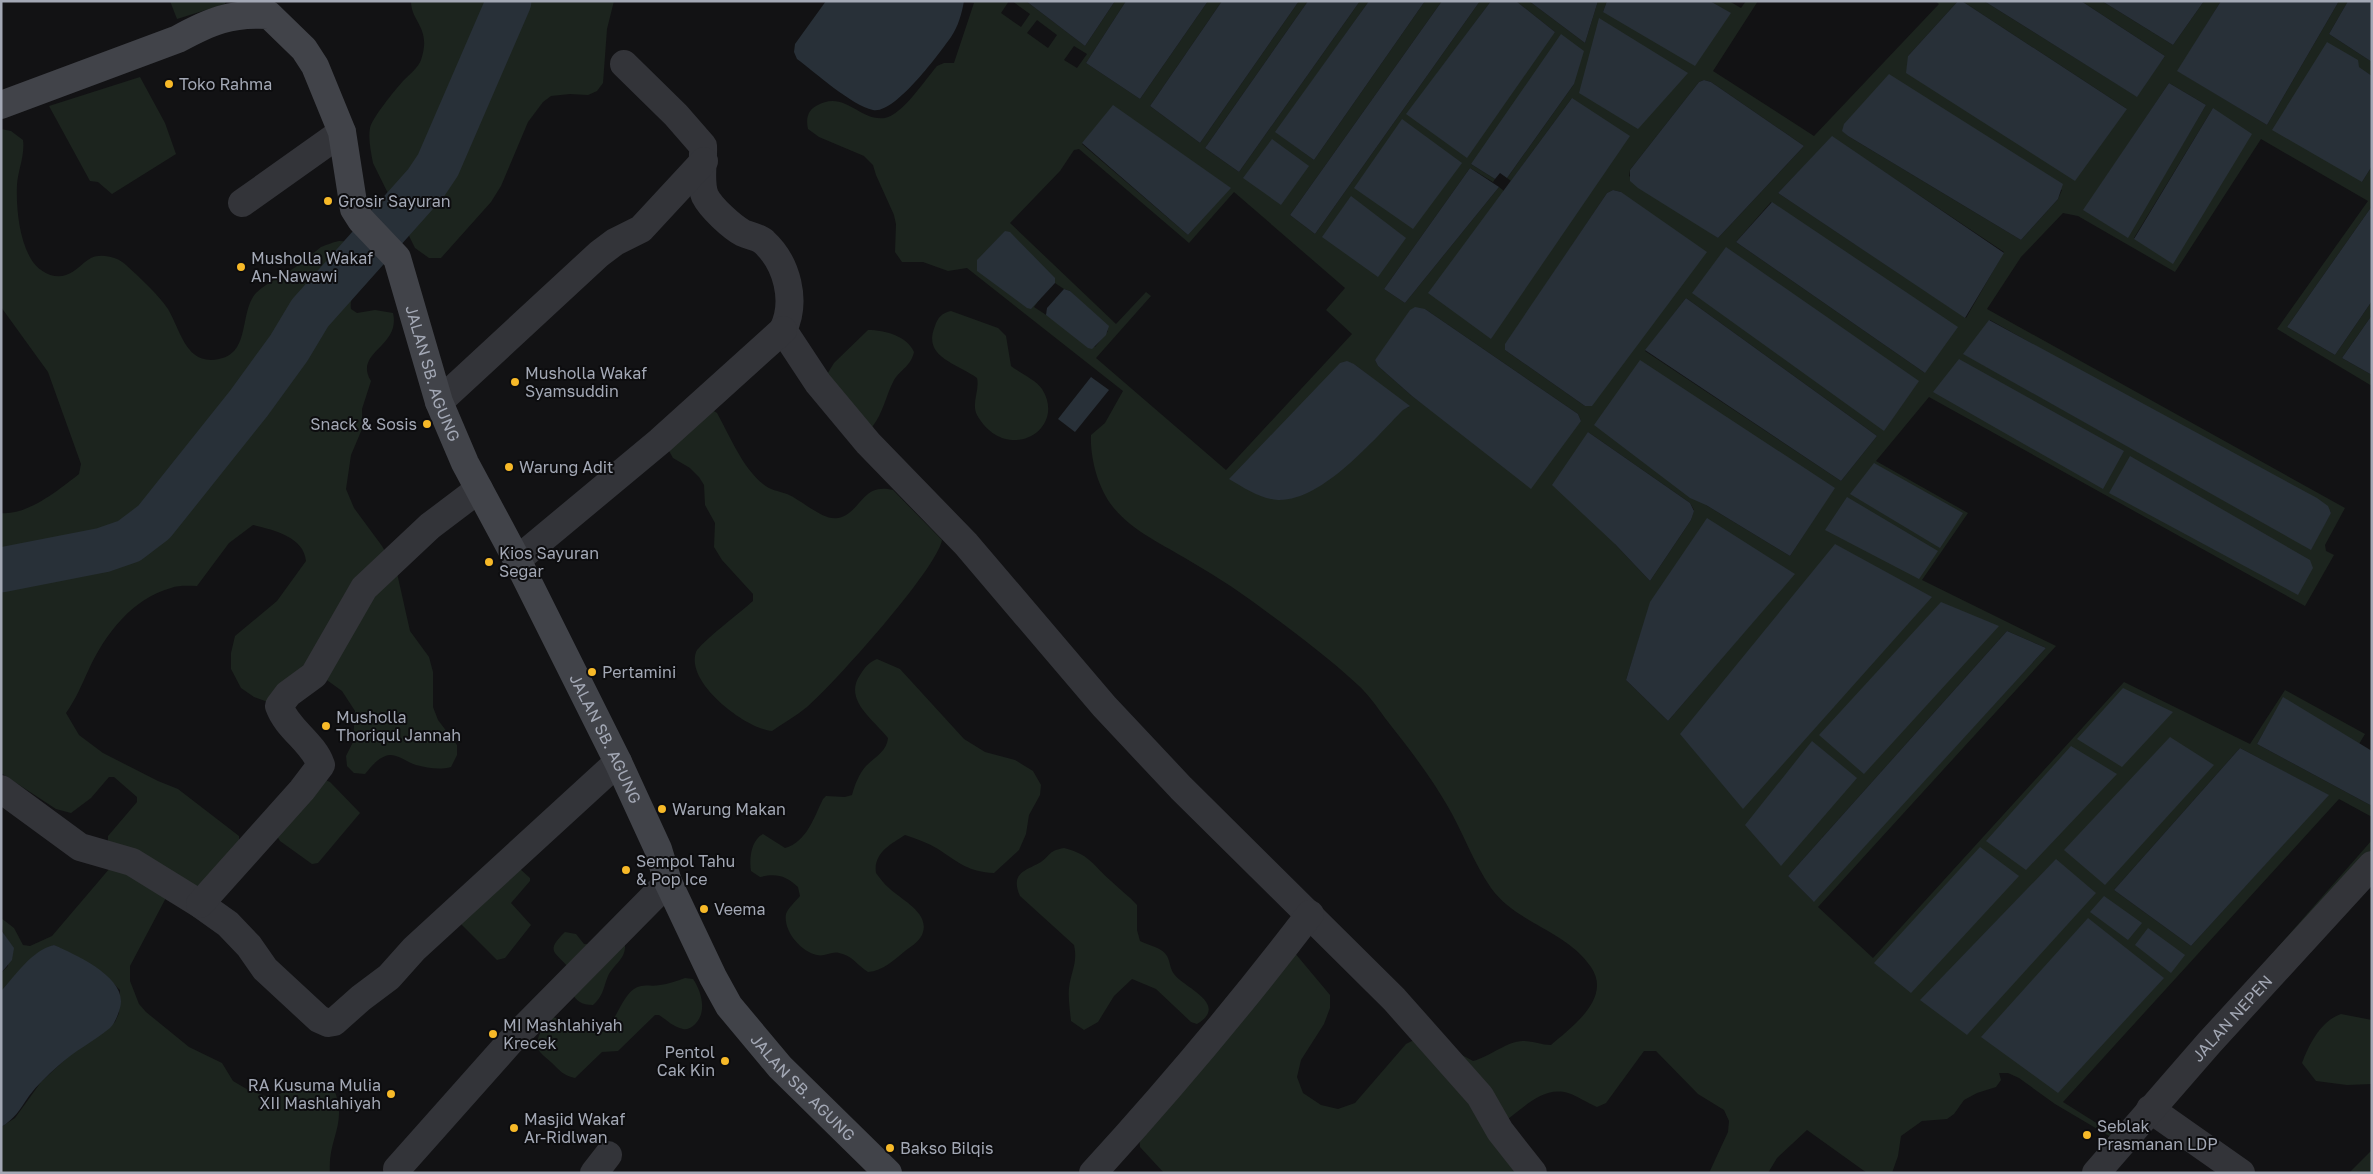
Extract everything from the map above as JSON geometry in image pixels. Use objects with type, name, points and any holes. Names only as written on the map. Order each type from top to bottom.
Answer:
[{"type":"street","points":[[1,105],[178,38],[204,25],[265,8],[304,49],[315,66],[342,132],[242,203]]},
{"type":"street","points":[[517,560],[660,441],[783,330],[787,318],[789,296],[787,275],[779,259],[763,240],[742,232],[728,223],[706,196],[702,180],[703,146],[624,64]]},
{"type":"street","name":"JALAN SB. AGUNG","points":[[342,132],[354,209],[361,220],[397,258],[440,402],[465,463],[517,560],[618,762],[658,849],[668,882],[729,1006],[780,1068],[888,1173]]},
{"type":"street","points":[[440,402],[599,254],[615,242],[641,229],[704,161]]},
{"type":"street","points":[[783,330],[818,383],[868,444],[966,544],[1104,706],[1182,788],[1394,999],[1480,1096],[1500,1131],[1533,1173]]},
{"type":"street","points":[[200,904],[302,790],[321,765],[308,745],[282,715],[279,706],[288,694],[314,675],[364,588],[430,526],[479,489]]},
{"type":"street","points":[[1,789],[80,847],[127,860],[200,904],[228,924],[249,946],[265,969],[319,1019],[328,1023],[334,1022],[389,977],[414,949],[618,762]]},
{"type":"street","name":"JALAN NEPEN","points":[[2096,1173],[2150,1109],[2372,866]]},
{"type":"street","points":[[397,1169],[509,1043],[668,882]]},
{"type":"street","points":[[1094,1173],[1139,1123],[1310,914]]},
{"type":"street","points":[[2150,1109],[2241,1173]]},
{"type":"shaded area","points":[[170,1],[226,1],[225,4],[177,19]]},
{"type":"shaded area","points":[[411,1],[614,1],[607,29],[603,83],[597,91],[588,95],[551,96],[543,102],[528,122],[501,186],[491,202],[441,258],[429,258],[415,248],[373,163],[370,146],[369,137],[372,123],[390,97],[416,69],[421,60],[424,49],[423,33],[414,15]]},
{"type":"shaded area","points":[[826,1],[964,1],[953,33],[927,69],[904,94],[882,109],[873,110],[844,95],[797,59],[794,52],[795,44]]},
{"type":"shaded area","points":[[964,1],[1009,1],[1001,13],[1021,27],[1030,14],[1012,1],[1026,1],[1085,46],[1115,1],[1126,1],[1086,63],[1140,99],[1208,1],[1222,1],[1150,106],[1200,143],[1299,1],[1308,1],[1205,148],[1239,172],[1360,1],[1369,1],[1276,132],[1314,160],[1425,1],[1442,1],[1290,215],[1315,234],[1480,1],[1491,1],[1407,114],[1555,32],[1516,1],[1529,1],[1585,43],[1598,1],[1607,1],[1603,12],[1730,13],[1710,1],[1729,1],[1741,8],[1746,1],[1758,1],[1713,71],[1814,136],[1939,4],[1935,1],[1958,1],[1908,56],[2127,109],[1962,1],[1984,1],[2136,96],[2165,56],[2081,1],[2102,1],[2173,45],[2204,1],[2221,1],[2178,71],[2267,125],[2339,1],[2348,1],[2329,34],[2372,62],[2372,76],[2358,67],[2362,182],[2372,166],[2372,206],[2287,327],[2335,355],[2372,301],[2372,315],[2342,358],[2372,375],[2372,386],[2277,329],[2368,201],[2261,139],[2175,272],[2078,216],[2063,213],[2021,257],[1987,309],[2345,508],[2325,545],[2326,551],[2334,555],[2305,606],[1929,397],[1876,461],[1968,513],[1922,580],[2056,646],[1818,907],[1873,958],[2124,682],[2250,744],[2285,690],[2365,734],[2359,744],[2283,698],[2257,744],[2372,806],[2372,817],[2339,799],[2063,1102],[2114,1134],[2372,840],[2372,866],[2121,1143],[2055,1104],[2019,1078],[2008,1073],[1999,1073],[2001,1080],[1996,1087],[1977,1093],[1964,1100],[1954,1114],[1947,1119],[1922,1121],[1901,1136],[1898,1156],[1892,1173],[1867,1173],[1807,1130],[1777,1158],[1768,1173],[1709,1173],[1728,1132],[1729,1121],[1724,1110],[1698,1094],[1656,1051],[1644,1051],[1606,1103],[1597,1107],[1568,1093],[1551,1092],[1536,1098],[1508,1119],[1533,1173],[1164,1173],[1140,1147],[1139,1134],[1294,952],[1330,995],[1330,1008],[1324,1024],[1301,1060],[1297,1077],[1303,1093],[1321,1105],[1338,1109],[1355,1103],[1406,1044],[1422,1036],[1440,1043],[1473,1061],[1518,1041],[1551,1045],[1579,1020],[1587,1010],[1597,990],[1596,978],[1591,967],[1581,954],[1555,935],[1514,910],[1491,888],[1453,815],[1433,782],[1362,689],[1316,649],[1241,593],[1149,537],[1129,523],[1113,507],[1099,482],[1092,453],[1091,435],[1105,423],[1123,391],[967,268],[948,271],[923,262],[902,262],[895,252],[896,224],[894,215],[873,165],[864,156],[819,137],[808,129],[807,119],[811,110],[826,102],[844,103],[876,118],[885,118],[899,111],[937,66],[944,63],[954,63],[974,3]],"holes":[[[1037,20],[1057,35],[1048,48],[1027,33]],[[1074,46],[1087,54],[1077,68],[1064,60]],[[1704,80],[1711,82],[1804,146],[1718,238],[1629,176],[1630,170],[1699,82]],[[2169,83],[2206,105],[2127,237],[2084,210]],[[1574,84],[1507,178],[1511,181],[1572,98],[1491,339],[1504,191],[1499,187],[1405,303],[1384,289],[1470,168],[1493,182],[1495,179],[1471,164]],[[1113,106],[1230,188],[1188,235],[1082,144]],[[2213,108],[2173,263],[2134,238]],[[1843,131],[2062,190],[2058,199],[2021,240],[1848,136]],[[1832,137],[2004,252],[1966,318],[1778,193]],[[1079,149],[1189,243],[1234,192],[1345,288],[1326,310],[1352,334],[1226,470],[1096,358],[1151,296],[1146,292],[1116,324],[1010,223],[1060,171],[1074,150]],[[1613,190],[1621,192],[1592,406],[1585,406],[1505,350],[1506,344],[1607,193]],[[1771,202],[1925,373],[1736,242]],[[1055,278],[1055,283],[1070,291],[1108,331],[1095,347],[1034,307]],[[1686,298],[1877,436],[1841,481],[1645,351]],[[1425,309],[1578,414],[1581,421],[1448,422],[1412,396],[1378,366],[1375,360]],[[1990,320],[2331,512],[2311,549],[1964,354]],[[1354,364],[1409,407],[1403,409],[1347,465],[1315,487],[1297,495],[1278,500]],[[1588,432],[1690,503],[1694,510],[1691,520],[1650,581],[1615,544]],[[1834,488],[1790,556],[1706,505]],[[1794,574],[1668,721],[1626,680],[1651,602]],[[2007,631],[2046,648],[1813,901],[1788,876]],[[2240,748],[2328,795],[2191,946],[2114,890]]]},
{"type":"shaded area","points":[[1026,1],[1115,1],[1085,46]]},
{"type":"shaded area","points":[[1126,1],[1208,1],[1140,99],[1086,63]]},
{"type":"shaded area","points":[[1222,1],[1299,1],[1200,143],[1150,106]]},
{"type":"shaded area","points":[[1308,1],[1360,1],[1239,172],[1205,148]]},
{"type":"shaded area","points":[[1369,1],[1425,1],[1314,160],[1275,132]]},
{"type":"shaded area","points":[[1442,1],[1480,1],[1315,234],[1290,215]]},
{"type":"shaded area","points":[[1491,1],[1516,1],[1555,32],[1467,158],[1406,114]]},
{"type":"shaded area","points":[[1529,1],[1598,1],[1585,43]]},
{"type":"shaded area","points":[[1607,1],[1710,1],[1731,13],[1695,66],[1603,12]]},
{"type":"shaded area","points":[[1958,1],[1962,1],[2127,109],[2075,181],[1906,73],[1908,56]]},
{"type":"shaded area","points":[[1984,1],[2081,1],[2165,56],[2137,97]]},
{"type":"shaded area","points":[[2102,1],[2204,1],[2173,45]]},
{"type":"shaded area","points":[[2221,1],[2339,1],[2267,125],[2177,71]]},
{"type":"shaded area","points":[[2348,1],[2372,1],[2372,62],[2329,34]]},
{"type":"shaded area","points":[[1599,18],[1688,73],[1638,129],[1579,93]]},
{"type":"shaded area","points":[[1561,34],[1584,51],[1574,84],[1507,178],[1500,173],[1495,179],[1471,164]]},
{"type":"shaded area","points":[[2327,42],[2358,60],[2359,67],[2372,76],[2372,166],[2362,182],[2272,130]]},
{"type":"shaded area","points":[[1889,74],[2063,184],[2058,199],[2021,240],[1842,131],[1844,124]]},
{"type":"shaded area","points":[[140,77],[165,123],[176,154],[112,194],[98,182],[90,181],[49,106]]},
{"type":"shaded area","points":[[1704,80],[1711,82],[1804,146],[1718,238],[1638,188],[1630,181],[1630,170],[1699,82]]},
{"type":"shaded area","points":[[2169,83],[2206,105],[2128,238],[2083,210]]},
{"type":"shaded area","points":[[1572,98],[1630,136],[1491,339],[1428,293]]},
{"type":"shaded area","points":[[1113,105],[1231,188],[1188,235],[1082,143]]},
{"type":"shaded area","points":[[2213,108],[2252,134],[2173,264],[2134,239]]},
{"type":"shaded area","points":[[1402,119],[1462,163],[1413,229],[1354,188]]},
{"type":"shaded area","points":[[1,129],[11,131],[23,140],[23,152],[17,185],[17,203],[21,233],[27,251],[34,263],[46,273],[61,276],[73,272],[91,258],[104,256],[119,260],[143,280],[164,303],[186,345],[199,357],[208,360],[219,359],[229,355],[236,349],[240,340],[251,301],[256,293],[265,285],[300,264],[321,247],[339,241],[356,245],[371,253],[367,268],[355,290],[351,309],[357,313],[375,310],[393,313],[394,324],[390,334],[368,363],[367,371],[371,381],[362,409],[362,429],[351,455],[346,489],[354,508],[382,546],[397,573],[410,631],[429,657],[433,672],[433,707],[438,720],[457,745],[457,755],[451,767],[429,768],[390,755],[379,760],[365,774],[354,773],[347,766],[346,756],[353,742],[355,711],[342,691],[324,678],[279,706],[254,697],[241,688],[231,669],[231,653],[235,636],[277,601],[306,561],[300,546],[294,540],[270,529],[253,525],[229,543],[197,586],[177,586],[157,593],[144,600],[122,619],[103,643],[66,713],[79,735],[103,753],[178,789],[239,836],[239,842],[203,890],[108,841],[108,836],[137,802],[137,797],[114,777],[109,777],[91,798],[71,813],[56,809],[1,773],[1,513],[21,510],[43,500],[79,474],[81,464],[48,372],[1,307]]},
{"type":"shaded area","points":[[1832,136],[2004,253],[1965,318],[1778,193]]},
{"type":"shaded area","points":[[1272,139],[1309,166],[1281,205],[1243,178]]},
{"type":"shaded area","points":[[1470,168],[1499,187],[1405,303],[1384,289]]},
{"type":"shaded area","points":[[1613,190],[1621,192],[1707,252],[1592,406],[1585,406],[1505,350],[1505,344],[1607,193]]},
{"type":"shaded area","points":[[1351,196],[1406,238],[1378,277],[1322,237]]},
{"type":"shaded area","points":[[1772,202],[1958,327],[1925,373],[1736,242]]},
{"type":"shaded area","points":[[2372,206],[2372,301],[2335,355],[2287,327]]},
{"type":"shaded area","points":[[1005,231],[1010,232],[1055,278],[1055,283],[1031,309],[977,271],[977,260]]},
{"type":"shaded area","points":[[1726,247],[1919,381],[1884,431],[1692,293]]},
{"type":"shaded area","points":[[1064,289],[1070,291],[1109,326],[1106,335],[1092,349],[1088,348],[1046,315],[1047,308]]},
{"type":"shaded area","points":[[1686,298],[1877,436],[1841,481],[1645,350]]},
{"type":"shaded area","points":[[1415,307],[1425,309],[1578,414],[1581,421],[1531,489],[1412,396],[1378,366],[1375,360],[1410,310]]},
{"type":"shaded area","points":[[951,311],[998,328],[1006,336],[1011,366],[1042,389],[1048,404],[1047,418],[1041,429],[1030,437],[1017,440],[1003,438],[989,430],[975,410],[977,378],[943,358],[937,352],[933,345],[932,337],[935,326],[941,316]]},
{"type":"shaded area","points":[[2372,315],[2372,375],[2342,358]]},
{"type":"shaded area","points":[[1989,320],[2317,498],[2328,506],[2331,513],[2311,550],[1963,354]]},
{"type":"shaded area","points":[[868,330],[895,335],[911,346],[914,352],[908,364],[894,380],[879,416],[872,427],[826,376],[834,363]]},
{"type":"shaded area","points":[[1959,359],[2124,451],[2103,489],[1933,392]]},
{"type":"shaded area","points":[[1640,360],[1835,488],[1790,556],[1706,505],[1690,498],[1594,425]]},
{"type":"shaded area","points":[[1347,361],[1354,364],[1410,406],[1403,410],[1363,451],[1330,480],[1295,498],[1278,500],[1265,498],[1229,479],[1340,363]]},
{"type":"shaded area","points":[[1091,377],[1109,390],[1075,432],[1058,419]]},
{"type":"shaded area","points":[[711,409],[717,413],[749,469],[768,488],[790,495],[819,513],[833,518],[842,517],[849,513],[864,497],[875,490],[893,490],[942,540],[936,555],[904,600],[860,652],[807,707],[772,731],[748,722],[720,702],[708,690],[695,664],[696,652],[699,648],[753,601],[753,594],[722,560],[714,547],[715,523],[705,505],[704,485],[690,468],[673,458],[668,449]]},
{"type":"shaded area","points":[[1588,432],[1690,503],[1694,511],[1691,520],[1650,581],[1615,544],[1552,485]]},
{"type":"shaded area","points":[[2130,456],[2310,560],[2313,568],[2298,595],[2109,493]]},
{"type":"shaded area","points":[[1874,463],[1963,513],[1940,548],[1850,494]]},
{"type":"shaded area","points":[[1847,497],[1938,551],[1919,579],[1825,530]]},
{"type":"shaded area","points":[[1707,518],[1795,574],[1668,721],[1626,680],[1650,602]]},
{"type":"shaded area","points":[[1835,544],[1932,597],[1743,809],[1680,734]]},
{"type":"shaded area","points":[[1941,602],[1999,626],[1864,774],[1819,735]]},
{"type":"shaded area","points":[[2007,631],[2046,648],[1814,902],[1788,876]]},
{"type":"shaded area","points":[[877,659],[900,669],[964,739],[985,752],[1015,760],[1033,771],[1041,785],[1040,795],[1029,815],[1026,834],[1019,850],[994,873],[971,869],[938,849],[905,835],[884,850],[877,860],[876,873],[887,886],[918,912],[924,925],[923,932],[916,943],[879,970],[868,972],[844,954],[817,955],[799,945],[790,934],[786,921],[787,912],[800,896],[798,887],[781,876],[760,877],[751,871],[750,861],[753,845],[763,834],[785,848],[799,840],[809,828],[823,799],[826,796],[845,797],[852,795],[858,779],[866,766],[885,747],[888,738],[862,709],[855,693],[856,684],[865,667]]},
{"type":"shaded area","points":[[2123,688],[2173,712],[2122,767],[2077,739]]},
{"type":"shaded area","points":[[2283,697],[2372,751],[2372,806],[2257,744]]},
{"type":"shaded area","points":[[2170,737],[2214,765],[2105,885],[2064,850]]},
{"type":"shaded area","points":[[1812,741],[1857,778],[1781,866],[1745,825]]},
{"type":"shaded area","points":[[2071,746],[2117,774],[2026,870],[1986,841]]},
{"type":"shaded area","points":[[2240,748],[2329,795],[2191,946],[2114,890]]},
{"type":"shaded area","points":[[323,779],[330,782],[360,813],[318,863],[312,864],[280,841],[275,833]]},
{"type":"shaded area","points":[[1980,847],[2019,876],[1911,993],[1874,963]]},
{"type":"shaded area","points":[[1064,848],[1085,857],[1137,905],[1137,930],[1140,941],[1165,953],[1174,974],[1207,1003],[1209,1010],[1206,1017],[1197,1024],[1191,1022],[1156,989],[1132,979],[1114,996],[1098,1022],[1084,1030],[1071,1021],[1069,992],[1075,962],[1074,945],[1020,896],[1017,888],[1018,878],[1021,874],[1053,852]]},
{"type":"shaded area","points":[[2056,859],[2096,893],[1967,1035],[1920,1000]]},
{"type":"shaded area","points":[[121,865],[168,894],[130,966],[130,981],[139,1004],[146,1012],[189,1047],[222,1063],[233,1081],[250,1091],[265,1096],[278,1095],[300,1083],[314,1080],[331,1083],[337,1097],[339,1119],[330,1160],[330,1173],[1,1173],[1,1127],[15,1118],[41,1082],[72,1053],[115,1022],[119,1013],[120,990],[103,973],[54,945],[35,955],[1,991],[1,973],[8,966],[1,918],[14,928],[23,945],[30,946],[52,936],[110,868]]},
{"type":"shaded area","points":[[520,869],[530,878],[530,881],[511,903],[531,925],[505,958],[497,960],[459,922]]},
{"type":"shaded area","points":[[2104,896],[2142,923],[2128,940],[2090,912]]},
{"type":"shaded area","points":[[2088,918],[2164,978],[2058,1093],[1981,1037]]},
{"type":"shaded area","points":[[2148,928],[2185,955],[2171,973],[2135,945]]},
{"type":"shaded area","points":[[1,930],[14,948],[12,960],[1,973]]},
{"type":"shaded area","points":[[565,932],[576,934],[584,944],[625,945],[622,958],[610,972],[601,995],[593,1005],[585,1004],[575,998],[571,988],[569,968],[554,952],[555,944]]},
{"type":"shaded area","points":[[54,945],[87,961],[109,978],[117,987],[121,997],[120,1008],[110,1028],[58,1066],[35,1088],[14,1117],[1,1127],[1,991],[32,958],[39,952]]},
{"type":"shaded area","points":[[685,978],[693,979],[699,990],[702,1003],[701,1015],[698,1021],[690,1028],[679,1028],[659,1015],[655,1015],[618,1051],[602,1052],[575,1078],[562,1072],[538,1048],[537,1043],[540,1033],[553,1017],[586,1031],[602,1032],[607,1029],[629,994],[637,987],[656,986]]},
{"type":"shaded area","points":[[2341,1014],[2372,1020],[2372,1084],[2347,1085],[2316,1081],[2302,1063],[2308,1048],[2317,1034],[2327,1022]]},
{"type":"shaded area","points":[[2372,1150],[2372,1173],[2350,1173],[2350,1172]]},
{"type":"waterway","points":[[1,570],[103,550],[129,541],[154,522],[249,403],[289,348],[310,313],[426,183],[438,165],[509,1]]},
{"type":"place","name":"Toko Rahma","points":[[169,84]]},
{"type":"place","name":"Grosir Sayuran","points":[[328,201]]},
{"type":"place","name":"Musholla Wakaf An-Nawawi","points":[[241,267]]},
{"type":"place","name":"Musholla Wakaf Syamsuddin","points":[[515,382]]},
{"type":"place","name":"Snack & Sosis","points":[[427,424]]},
{"type":"place","name":"Warung Adit","points":[[509,467]]},
{"type":"place","name":"Kios Sayuran Segar","points":[[489,562]]},
{"type":"place","name":"Pertamini","points":[[592,672]]},
{"type":"place","name":"Musholla Thoriqul Jannah","points":[[326,726]]},
{"type":"place","name":"Warung Makan","points":[[662,809]]},
{"type":"place","name":"Sempol Tahu & Pop Ice","points":[[626,870]]},
{"type":"place","name":"Veema","points":[[704,909]]},
{"type":"place","name":"MI Mashlahiyah Krecek","points":[[493,1034]]},
{"type":"place","name":"Pentol Cak Kin","points":[[725,1061]]},
{"type":"place","name":"RA Kusuma Mulia XII Mashlahiyah","points":[[391,1094]]},
{"type":"place","name":"Masjid Wakaf Ar-Ridlwan","points":[[514,1128]]},
{"type":"place","name":"Seblak Prasmanan LDP","points":[[2087,1135]]},
{"type":"place","name":"Bakso Bilqis","points":[[890,1148]]}]
